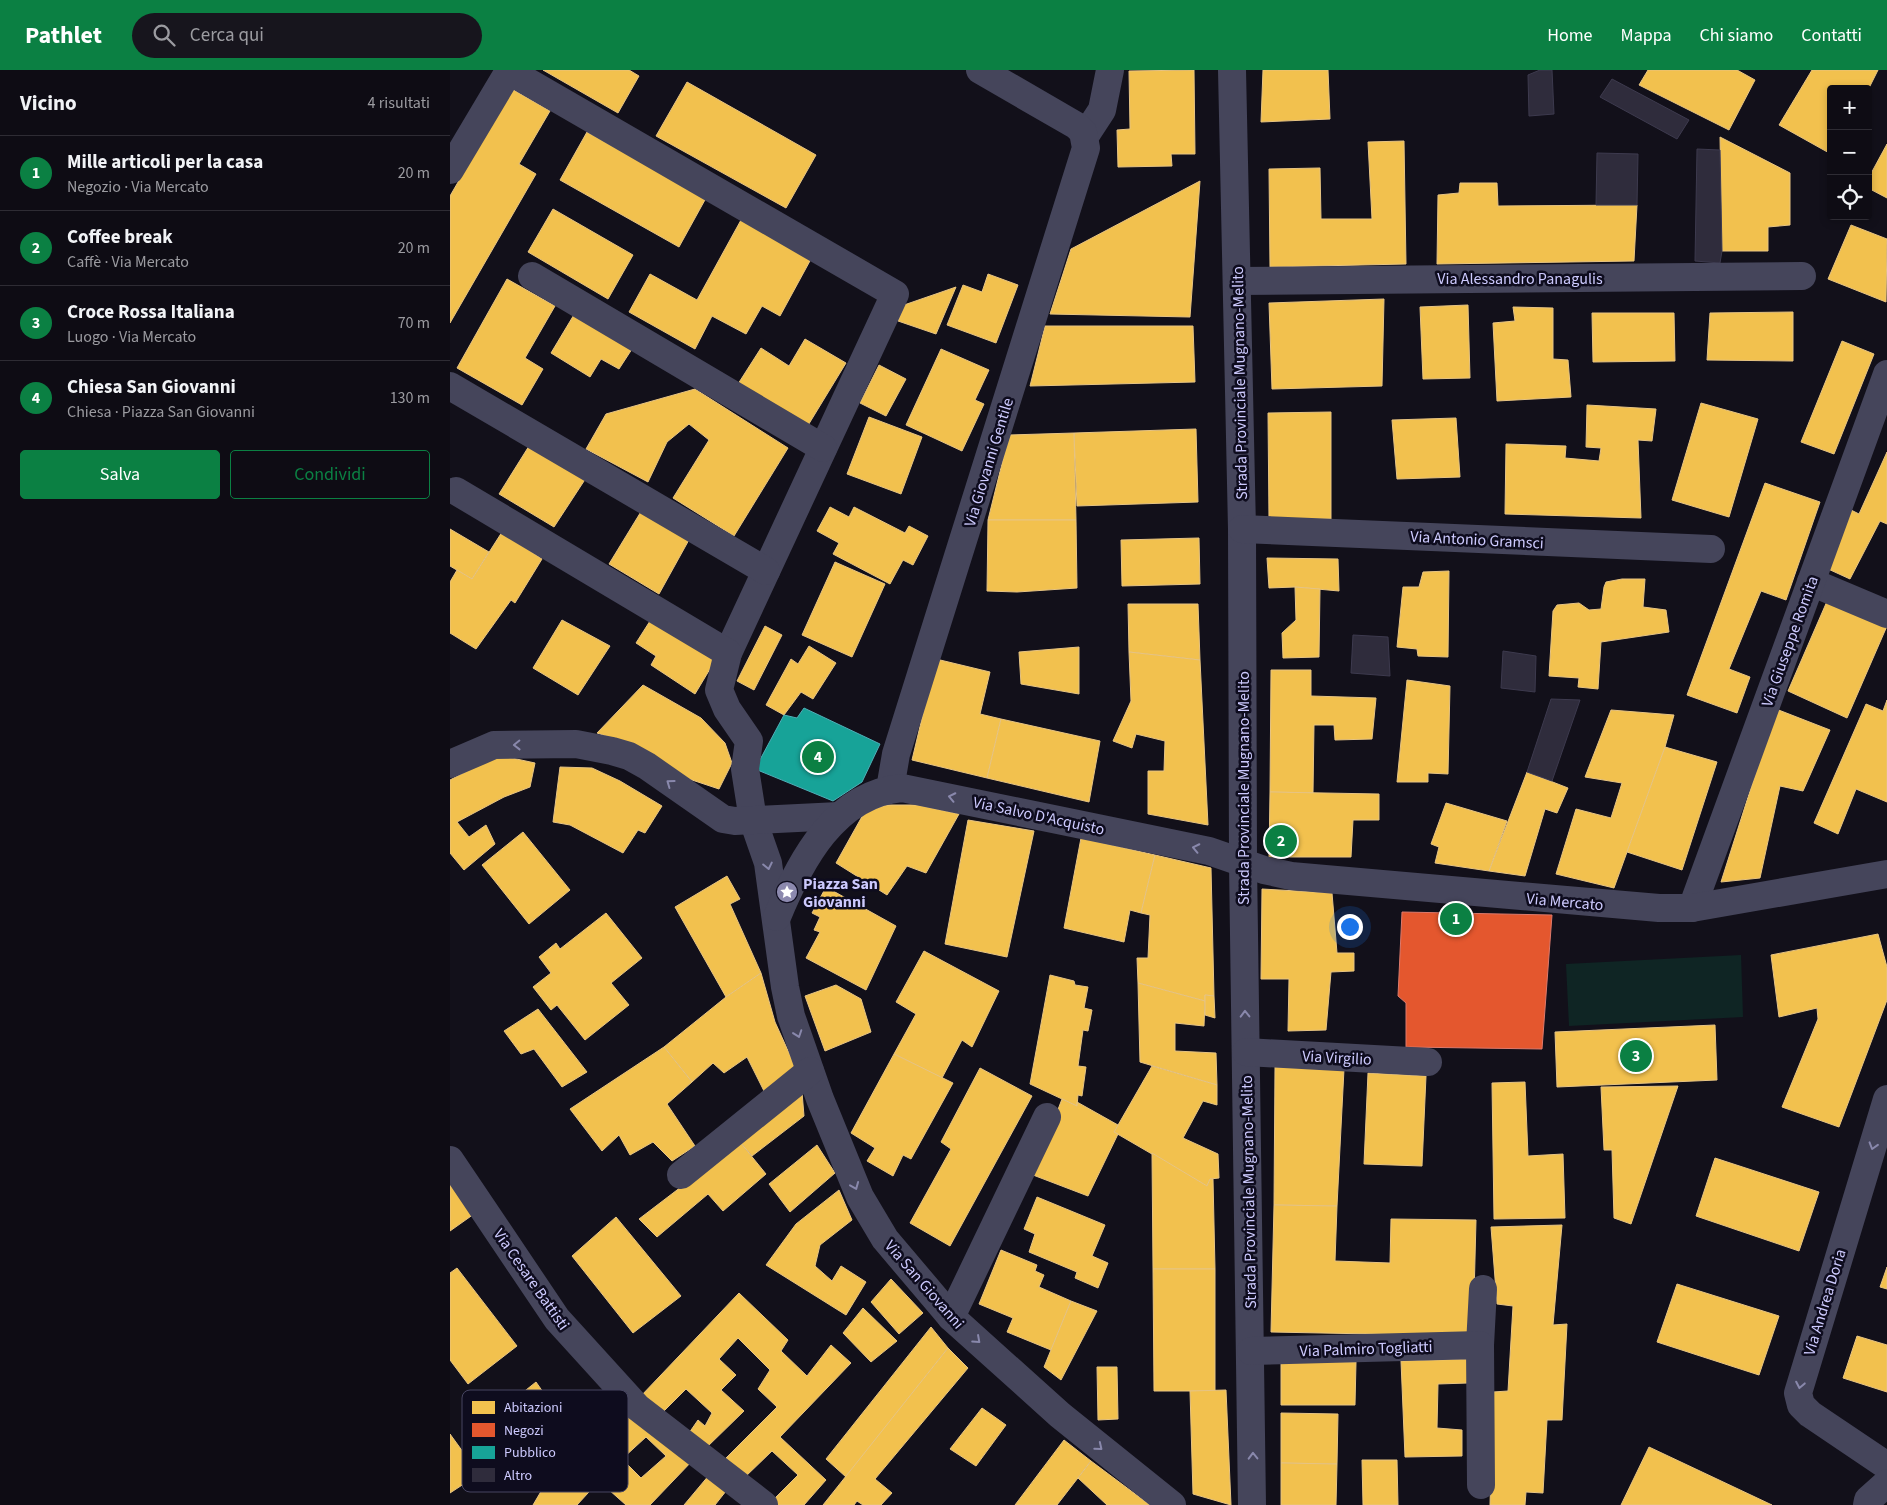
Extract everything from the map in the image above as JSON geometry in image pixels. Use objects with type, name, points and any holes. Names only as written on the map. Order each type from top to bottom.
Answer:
[{"type":"street","points":[[980,70],[1077,126],[1085,136]]},
{"type":"street","name":"Via Giovanni Gentile","points":[[890,789],[896,754],[1086,148],[1085,136],[1102,110],[1110,70]]},
{"type":"street","name":"Strada Provinciale Mugnano-Melito","points":[[1232,70],[1242,529],[1243,862],[1252,1505]]},
{"type":"street","points":[[450,170],[509,71],[895,294],[728,654],[719,690],[727,709],[749,741],[745,769],[753,820],[768,863],[776,917]]},
{"type":"street","points":[[532,276],[823,448]]},
{"type":"street","name":"Via Alessandro Panagulis","points":[[1237,281],[1802,276]]},
{"type":"street","name":"Via Giuseppe Romita","points":[[1692,908],[1887,374]]},
{"type":"street","points":[[450,386],[766,570]]},
{"type":"street","points":[[456,490],[728,654]]},
{"type":"street","name":"Via Antonio Gramsci","points":[[1242,529],[1711,550]]},
{"type":"street","points":[[1811,582],[1887,614]]},
{"type":"street","points":[[451,762],[494,745],[576,744],[629,756],[647,766],[710,812],[723,819],[753,820],[839,816]]},
{"type":"street","name":"Via Salvo D'Acquisto","points":[[839,816],[862,801],[890,789],[915,789],[1209,851],[1243,862]]},
{"type":"street","points":[[776,917],[788,889],[818,839],[839,816]]},
{"type":"street","name":"Via Mercato","points":[[1243,862],[1291,876],[1623,906],[1692,908],[1887,874]]},
{"type":"street","name":"Via San Giovanni","points":[[776,917],[785,987],[791,1016],[810,1071],[860,1197],[884,1239],[952,1317],[1060,1415],[1172,1505]]},
{"type":"street","name":"Via Virgilio","points":[[1246,1052],[1428,1062]]},
{"type":"street","points":[[681,1175],[810,1071]]},
{"type":"street","name":"Via Andrea Doria","points":[[1887,1099],[1798,1393],[1801,1405],[1810,1414],[1887,1466]]},
{"type":"street","points":[[952,1317],[1047,1117]]},
{"type":"street","name":"Via Cesare Battisti","points":[[450,1160],[557,1319],[622,1390]]},
{"type":"street","points":[[1481,1485],[1480,1345],[1483,1289]]},
{"type":"street","name":"Via Palmiro Togliatti","points":[[1251,1351],[1480,1345]]},
{"type":"street","name":"Via Cesare Battisti","points":[[628,1397],[637,1407],[764,1505]]},
{"type":"street","points":[[1867,1505],[1868,1500],[1887,1483]]},
{"type":"green space","points":[[1741,955],[1743,1017],[1569,1026],[1566,964]]},
{"type":"building: Abitazioni","points":[[543,70],[629,70],[639,76],[618,113]]},
{"type":"building: Abitazioni","points":[[1194,70],[1195,154],[1171,154],[1172,166],[1118,167],[1117,130],[1130,129],[1129,71]]},
{"type":"building: Abitazioni","points":[[1263,70],[1328,70],[1330,119],[1261,122]]},
{"type":"building: Abitazioni","points":[[1648,70],[1737,70],[1755,80],[1729,130],[1639,85]]},
{"type":"building: Abitazioni","points":[[1812,70],[1878,70],[1870,85],[1827,85],[1827,152],[1779,125]]},
{"type":"building: Abitazioni","points":[[687,82],[816,155],[786,208],[656,136]]},
{"type":"building: Abitazioni","points":[[512,89],[550,111],[519,164],[536,174],[450,323],[450,196]]},
{"type":"building: Abitazioni","points":[[587,132],[706,198],[679,247],[560,180]]},
{"type":"building: Abitazioni","points":[[1720,137],[1790,173],[1790,225],[1768,227],[1768,251],[1722,251]]},
{"type":"building: Abitazioni","points":[[1404,141],[1406,264],[1270,267],[1269,169],[1320,168],[1321,219],[1372,219],[1368,142]]},
{"type":"building: Abitazioni","points":[[1887,144],[1887,198],[1872,190],[1872,172]]},
{"type":"building: Abitazioni","points":[[1200,181],[1190,317],[1050,314],[1071,249]]},
{"type":"building: Abitazioni","points":[[1460,183],[1497,183],[1498,206],[1637,205],[1634,261],[1437,264],[1438,195],[1459,193]]},
{"type":"building: Abitazioni","points":[[553,209],[633,255],[608,299],[528,252]]},
{"type":"building: Abitazioni","points":[[741,220],[811,259],[780,316],[762,306],[746,334],[712,316],[695,349],[629,312],[650,274],[697,300]]},
{"type":"building: Abitazioni","points":[[1851,225],[1887,239],[1886,302],[1828,279]]},
{"type":"building: Abitazioni","points":[[988,274],[1018,285],[996,343],[947,325],[963,285],[982,292]]},
{"type":"building: Abitazioni","points":[[507,279],[555,306],[525,358],[543,369],[522,405],[457,368]]},
{"type":"building: Abitazioni","points":[[956,287],[936,334],[898,321],[904,305]]},
{"type":"building: Abitazioni","points":[[1384,299],[1382,386],[1272,389],[1269,303]]},
{"type":"building: Abitazioni","points":[[1468,305],[1470,378],[1423,379],[1420,307]]},
{"type":"building: Abitazioni","points":[[1513,307],[1553,308],[1553,359],[1568,360],[1571,397],[1497,401],[1493,323],[1515,321]]},
{"type":"building: Abitazioni","points":[[1793,312],[1793,361],[1707,360],[1710,313]]},
{"type":"building: Abitazioni","points":[[575,313],[632,349],[619,369],[601,359],[590,377],[551,353]]},
{"type":"building: Abitazioni","points":[[1592,313],[1674,313],[1675,361],[1593,362]]},
{"type":"building: Abitazioni","points":[[1045,326],[1193,326],[1195,382],[1030,386]]},
{"type":"building: Abitazioni","points":[[805,339],[846,363],[807,427],[738,384],[761,348],[789,366]]},
{"type":"building: Abitazioni","points":[[1842,341],[1874,354],[1834,454],[1801,442]]},
{"type":"building: Abitazioni","points":[[941,349],[989,370],[975,400],[984,404],[962,451],[906,425]]},
{"type":"building: Abitazioni","points":[[879,365],[906,379],[886,416],[860,403]]},
{"type":"building: Abitazioni","points":[[695,389],[788,448],[734,536],[673,498],[709,440],[689,424],[667,442],[648,482],[586,449],[606,414]]},
{"type":"building: Abitazioni","points":[[1701,403],[1758,419],[1729,517],[1672,500]]},
{"type":"building: Abitazioni","points":[[1587,405],[1656,409],[1652,441],[1638,440],[1641,518],[1505,514],[1506,444],[1566,446],[1565,458],[1599,461],[1601,448],[1586,447]]},
{"type":"building: Abitazioni","points":[[1331,412],[1331,519],[1269,520],[1268,413]]},
{"type":"building: Abitazioni","points":[[869,417],[922,437],[901,494],[847,474]]},
{"type":"building: Abitazioni","points":[[1456,418],[1460,477],[1397,479],[1392,420]]},
{"type":"building: Abitazioni","points":[[1196,429],[1198,502],[1077,506],[1074,433]]},
{"type":"building: Abitazioni","points":[[1074,433],[1076,520],[988,520],[1009,435]]},
{"type":"building: Abitazioni","points":[[529,446],[586,478],[554,527],[499,494]]},
{"type":"building: Abitazioni","points":[[1887,452],[1887,524],[1880,521],[1850,579],[1826,568],[1851,510],[1859,514]]},
{"type":"building: Abitazioni","points":[[1765,483],[1820,502],[1786,600],[1761,591],[1729,669],[1750,677],[1737,713],[1687,695]]},
{"type":"building: Abitazioni","points":[[830,507],[849,517],[854,507],[905,533],[909,526],[928,536],[913,565],[903,560],[890,584],[833,554],[839,543],[817,531]]},
{"type":"building: Abitazioni","points":[[642,510],[690,538],[659,594],[609,564]]},
{"type":"building: Abitazioni","points":[[988,520],[1076,520],[1077,588],[1017,592],[987,591]]},
{"type":"building: Abitazioni","points":[[450,529],[489,552],[472,579],[450,566]]},
{"type":"building: Abitazioni","points":[[502,532],[542,559],[515,603],[511,600],[476,649],[450,633],[450,582],[457,570],[472,579]]},
{"type":"building: Abitazioni","points":[[1199,538],[1200,584],[1122,586],[1121,540]]},
{"type":"building: Abitazioni","points":[[1267,558],[1338,559],[1339,591],[1295,587],[1269,588]]},
{"type":"building: Abitazioni","points":[[835,562],[885,584],[852,657],[802,635]]},
{"type":"building: Abitazioni","points":[[1449,571],[1448,657],[1418,656],[1417,649],[1397,647],[1403,587],[1419,587],[1423,572]]},
{"type":"building: Abitazioni","points":[[1622,579],[1645,579],[1643,607],[1666,610],[1669,632],[1601,642],[1598,689],[1578,687],[1579,678],[1549,676],[1553,611],[1557,605],[1579,603],[1589,610],[1601,609],[1606,582]]},
{"type":"building: Abitazioni","points":[[1295,587],[1320,589],[1319,657],[1283,658],[1282,633],[1296,620]]},
{"type":"building: Abitazioni","points":[[1828,599],[1887,626],[1847,718],[1788,691]]},
{"type":"building: Abitazioni","points":[[1128,604],[1198,604],[1200,660],[1129,652]]},
{"type":"building: Abitazioni","points":[[562,620],[610,646],[578,695],[533,668]]},
{"type":"building: Abitazioni","points":[[650,621],[716,659],[695,694],[651,665],[656,656],[636,643]]},
{"type":"building: Abitazioni","points":[[765,626],[782,635],[754,690],[737,681]]},
{"type":"building: Abitazioni","points":[[809,646],[836,663],[813,699],[801,692],[784,715],[766,705],[791,659],[798,664]]},
{"type":"building: Abitazioni","points":[[1079,647],[1079,694],[1021,684],[1019,652]]},
{"type":"building: Abitazioni","points":[[1129,652],[1200,660],[1208,825],[1148,814],[1148,771],[1164,771],[1165,741],[1136,734],[1132,748],[1113,741],[1131,701]]},
{"type":"building: Abitazioni","points":[[936,659],[990,672],[980,714],[1001,719],[987,778],[912,760]]},
{"type":"building: Abitazioni","points":[[1271,670],[1311,670],[1311,696],[1376,698],[1372,739],[1335,740],[1334,725],[1314,725],[1313,793],[1270,792]]},
{"type":"building: Abitazioni","points":[[1407,680],[1450,686],[1448,774],[1428,773],[1428,782],[1397,782]]},
{"type":"building: Abitazioni","points":[[643,685],[701,718],[725,743],[732,763],[719,789],[689,779],[644,749],[597,733]]},
{"type":"building: Abitazioni","points":[[1887,700],[1887,802],[1856,789],[1838,834],[1814,823],[1866,704],[1883,711]]},
{"type":"building: Abitazioni","points":[[1776,709],[1830,730],[1803,791],[1780,786],[1760,878],[1721,882]]},
{"type":"building: Abitazioni","points":[[1611,710],[1674,715],[1665,747],[1614,888],[1556,874],[1576,809],[1611,818],[1622,783],[1585,777]]},
{"type":"building: Abitazioni","points":[[1001,719],[1100,741],[1089,802],[987,778]]},
{"type":"building: Abitazioni","points":[[1665,747],[1717,762],[1682,870],[1627,852]]},
{"type":"building: Abitazioni","points":[[498,755],[535,763],[530,787],[504,797],[457,822],[469,837],[486,825],[495,844],[464,870],[450,853],[450,780]]},
{"type":"building: Abitazioni","points":[[560,767],[592,768],[620,781],[662,806],[645,833],[638,830],[623,853],[570,825],[553,822]]},
{"type":"building: Abitazioni","points":[[1527,772],[1568,788],[1557,813],[1545,809],[1525,876],[1489,871]]},
{"type":"building: Abitazioni","points":[[1270,792],[1379,794],[1379,820],[1353,820],[1351,857],[1269,857]]},
{"type":"building: Abitazioni","points":[[1446,803],[1507,821],[1489,871],[1435,863],[1439,847],[1431,844]]},
{"type":"building: Abitazioni","points":[[886,805],[918,805],[959,814],[926,873],[907,866],[887,895],[836,863],[864,813]]},
{"type":"building: Abitazioni","points":[[968,820],[1034,831],[1007,957],[945,944]]},
{"type":"building: Abitazioni","points":[[523,832],[570,890],[529,924],[482,865]]},
{"type":"building: Abitazioni","points":[[1081,838],[1155,855],[1141,913],[1130,910],[1124,942],[1064,928]]},
{"type":"building: Abitazioni","points":[[1155,855],[1211,868],[1214,996],[1205,995],[1205,1001],[1138,983],[1137,958],[1148,958],[1150,915],[1141,913]]},
{"type":"building: Abitazioni","points":[[727,876],[740,899],[730,904],[761,973],[726,997],[675,907]]},
{"type":"building: Abitazioni","points":[[826,887],[896,926],[866,990],[806,958],[820,932],[814,930],[820,917],[812,913]]},
{"type":"building: Abitazioni","points":[[1262,889],[1332,893],[1337,953],[1354,953],[1354,971],[1331,972],[1326,1030],[1288,1031],[1289,979],[1261,979]]},
{"type":"building: Abitazioni","points":[[606,913],[642,958],[611,983],[629,1005],[585,1040],[557,1005],[551,1010],[533,987],[551,973],[539,957],[556,943],[560,949]]},
{"type":"building: Abitazioni","points":[[1878,934],[1887,967],[1887,1000],[1839,1127],[1782,1107],[1818,1019],[1817,1008],[1779,1017],[1771,955]]},
{"type":"building: Abitazioni","points":[[924,951],[999,991],[972,1047],[962,1040],[942,1078],[894,1054],[916,1014],[896,1002]]},
{"type":"building: Abitazioni","points":[[761,973],[775,1022],[795,1066],[764,1091],[747,1057],[724,1073],[713,1063],[692,1082],[664,1047],[726,997]]},
{"type":"building: Abitazioni","points":[[1050,975],[1074,981],[1075,985],[1088,987],[1084,1008],[1092,1010],[1088,1031],[1083,1030],[1078,1066],[1086,1067],[1082,1096],[1078,1095],[1077,1106],[1030,1084]]},
{"type":"building: Abitazioni","points":[[1138,983],[1205,1001],[1204,1026],[1175,1023],[1175,1051],[1216,1053],[1217,1085],[1140,1062]]},
{"type":"building: Abitazioni","points":[[836,985],[861,999],[871,1032],[825,1051],[805,996]]},
{"type":"building: Abitazioni","points":[[1205,995],[1214,996],[1215,1018],[1205,1015]]},
{"type":"building: Abitazioni","points":[[538,1009],[587,1072],[562,1087],[534,1049],[521,1054],[504,1031]]},
{"type":"building: Abitazioni","points":[[1715,1025],[1717,1080],[1557,1087],[1555,1032]]},
{"type":"building: Abitazioni","points":[[664,1047],[692,1082],[667,1104],[695,1146],[672,1161],[653,1142],[630,1155],[619,1135],[602,1151],[570,1109]]},
{"type":"building: Abitazioni","points":[[894,1054],[953,1083],[911,1159],[903,1155],[893,1176],[867,1161],[875,1148],[851,1133]]},
{"type":"building: Abitazioni","points":[[1152,1066],[1217,1085],[1217,1105],[1203,1101],[1183,1138],[1218,1154],[1219,1178],[1210,1179],[1207,1186],[1114,1132]]},
{"type":"building: Abitazioni","points":[[1275,1067],[1344,1069],[1337,1206],[1274,1205]]},
{"type":"building: Abitazioni","points":[[980,1068],[1032,1096],[950,1246],[910,1223],[951,1149],[941,1142]]},
{"type":"building: Abitazioni","points":[[1368,1073],[1426,1076],[1422,1166],[1364,1164]]},
{"type":"building: Abitazioni","points":[[1525,1082],[1528,1156],[1563,1154],[1565,1218],[1494,1219],[1492,1083]]},
{"type":"building: Abitazioni","points":[[1678,1086],[1631,1224],[1614,1218],[1612,1150],[1604,1150],[1601,1087]]},
{"type":"building: Abitazioni","points":[[802,1092],[804,1116],[752,1156],[740,1142]]},
{"type":"building: Abitazioni","points":[[1062,1099],[1077,1106],[1077,1102],[1118,1125],[1114,1132],[1118,1134],[1088,1196],[1033,1175]]},
{"type":"building: Abitazioni","points":[[740,1142],[766,1174],[723,1211],[708,1194],[657,1237],[639,1219]]},
{"type":"building: Abitazioni","points":[[817,1145],[835,1173],[790,1212],[769,1184]]},
{"type":"building: Abitazioni","points":[[1152,1153],[1207,1186],[1210,1179],[1213,1179],[1215,1269],[1153,1269]]},
{"type":"building: Abitazioni","points":[[1715,1158],[1819,1192],[1799,1251],[1696,1216]]},
{"type":"building: Abitazioni","points":[[450,1180],[474,1214],[450,1231]]},
{"type":"building: Abitazioni","points":[[839,1190],[852,1220],[820,1245],[815,1266],[832,1281],[841,1266],[866,1282],[846,1315],[766,1265],[796,1224]]},
{"type":"building: Abitazioni","points":[[1037,1197],[1105,1225],[1092,1256],[1108,1263],[1098,1288],[1075,1278],[1077,1272],[1029,1252],[1035,1234],[1024,1229]]},
{"type":"building: Abitazioni","points":[[1274,1205],[1337,1206],[1335,1261],[1390,1263],[1391,1219],[1476,1220],[1473,1336],[1271,1332]]},
{"type":"building: Abitazioni","points":[[616,1217],[681,1296],[633,1333],[572,1256]]},
{"type":"building: Abitazioni","points":[[1562,1225],[1553,1325],[1567,1324],[1562,1420],[1547,1420],[1543,1493],[1526,1492],[1525,1505],[1490,1505],[1493,1392],[1508,1391],[1513,1306],[1497,1304],[1491,1227]]},
{"type":"building: Abitazioni","points":[[1001,1250],[1037,1265],[1035,1271],[1044,1275],[1039,1287],[1071,1301],[1051,1350],[1007,1332],[1013,1318],[979,1304]]},
{"type":"building: Abitazioni","points":[[1887,1267],[1887,1289],[1880,1287]]},
{"type":"building: Abitazioni","points":[[457,1268],[517,1346],[468,1384],[450,1360],[450,1273]]},
{"type":"building: Abitazioni","points":[[1153,1269],[1215,1269],[1215,1391],[1154,1391]]},
{"type":"building: Abitazioni","points":[[891,1279],[923,1313],[899,1334],[871,1302]]},
{"type":"building: Abitazioni","points":[[1677,1284],[1779,1316],[1759,1375],[1657,1342]]},
{"type":"building: Abitazioni","points":[[739,1293],[788,1340],[781,1351],[807,1376],[831,1345],[851,1363],[780,1437],[826,1480],[804,1505],[777,1505],[772,1501],[798,1475],[772,1451],[744,1478],[724,1460],[777,1407],[758,1389],[770,1370],[738,1338],[719,1359],[736,1375],[721,1390],[744,1411],[705,1449],[689,1433],[698,1420],[705,1426],[712,1413],[686,1389],[660,1415],[640,1397]]},
{"type":"building: Abitazioni","points":[[1071,1301],[1097,1311],[1061,1380],[1044,1367]]},
{"type":"building: Abitazioni","points":[[863,1308],[897,1341],[871,1362],[843,1333]]},
{"type":"building: Abitazioni","points":[[931,1327],[948,1348],[846,1477],[826,1459]]},
{"type":"building: Abitazioni","points":[[1857,1336],[1887,1345],[1887,1392],[1843,1378]]},
{"type":"building: Abitazioni","points":[[948,1348],[968,1368],[875,1479],[892,1493],[881,1505],[863,1505],[857,1501],[854,1505],[823,1505]]},
{"type":"building: Abitazioni","points":[[1469,1359],[1468,1383],[1438,1384],[1437,1428],[1462,1430],[1462,1456],[1405,1457],[1401,1361]]},
{"type":"building: Abitazioni","points":[[1281,1361],[1356,1362],[1355,1405],[1281,1405]]},
{"type":"building: Abitazioni","points":[[1097,1367],[1117,1367],[1118,1419],[1098,1420]]},
{"type":"building: Abitazioni","points":[[536,1382],[542,1390],[526,1390]]},
{"type":"building: Abitazioni","points":[[1226,1390],[1231,1505],[1193,1494],[1190,1391]]},
{"type":"building: Abitazioni","points":[[982,1408],[1006,1425],[976,1466],[950,1449]]},
{"type":"building: Abitazioni","points":[[631,1411],[694,1459],[650,1505],[626,1505],[611,1492],[628,1492],[628,1465],[641,1478],[666,1456],[646,1437],[628,1454],[628,1414]]},
{"type":"building: Abitazioni","points":[[1281,1413],[1338,1414],[1337,1464],[1281,1463]]},
{"type":"building: Abitazioni","points":[[450,1434],[462,1451],[462,1485],[450,1493]]},
{"type":"building: Abitazioni","points":[[1064,1440],[1091,1461],[1057,1505],[1015,1505]]},
{"type":"building: Abitazioni","points":[[1649,1447],[1772,1505],[1621,1505]]},
{"type":"building: Abitazioni","points":[[1362,1460],[1397,1460],[1398,1505],[1363,1505]]},
{"type":"building: Abitazioni","points":[[1091,1461],[1150,1505],[1107,1505],[1078,1478]]},
{"type":"building: Abitazioni","points":[[1281,1463],[1337,1464],[1336,1505],[1281,1505]]},
{"type":"building: Abitazioni","points":[[710,1474],[730,1486],[715,1505],[684,1505]]},
{"type":"building: Abitazioni","points":[[541,1492],[589,1492],[577,1505],[533,1505]]},
{"type":"building: Negozi","points":[[1402,912],[1552,915],[1542,1049],[1406,1047],[1406,1003],[1398,996]]},
{"type":"building: Pubblico","points":[[804,708],[880,744],[862,782],[833,801],[755,769],[784,715],[797,718]]},
{"type":"building: Altro","points":[[1540,70],[1552,70],[1554,114],[1529,116],[1528,75]]},
{"type":"building: Altro","points":[[1612,79],[1689,120],[1677,139],[1600,97]]},
{"type":"building: Altro","points":[[1697,149],[1720,150],[1722,251],[1720,263],[1695,261]]},
{"type":"building: Altro","points":[[1597,153],[1638,154],[1637,205],[1596,205]]},
{"type":"building: Altro","points":[[1353,635],[1388,637],[1390,676],[1351,673]]},
{"type":"building: Altro","points":[[1503,651],[1536,656],[1535,692],[1501,688]]},
{"type":"building: Altro","points":[[1551,699],[1580,700],[1552,781],[1527,772]]},
{"type":"place","name":"Chiesa San Giovanni","points":[[818,757]]},
{"type":"place","name":"Coffee break","points":[[1281,841]]},
{"type":"place","name":"Piazza San Giovanni","points":[[787,892]]},
{"type":"place","name":"Mille articoli per la casa","points":[[1456,919]]},
{"type":"place","name":"Croce Rossa Italiana","points":[[1636,1056]]}]
